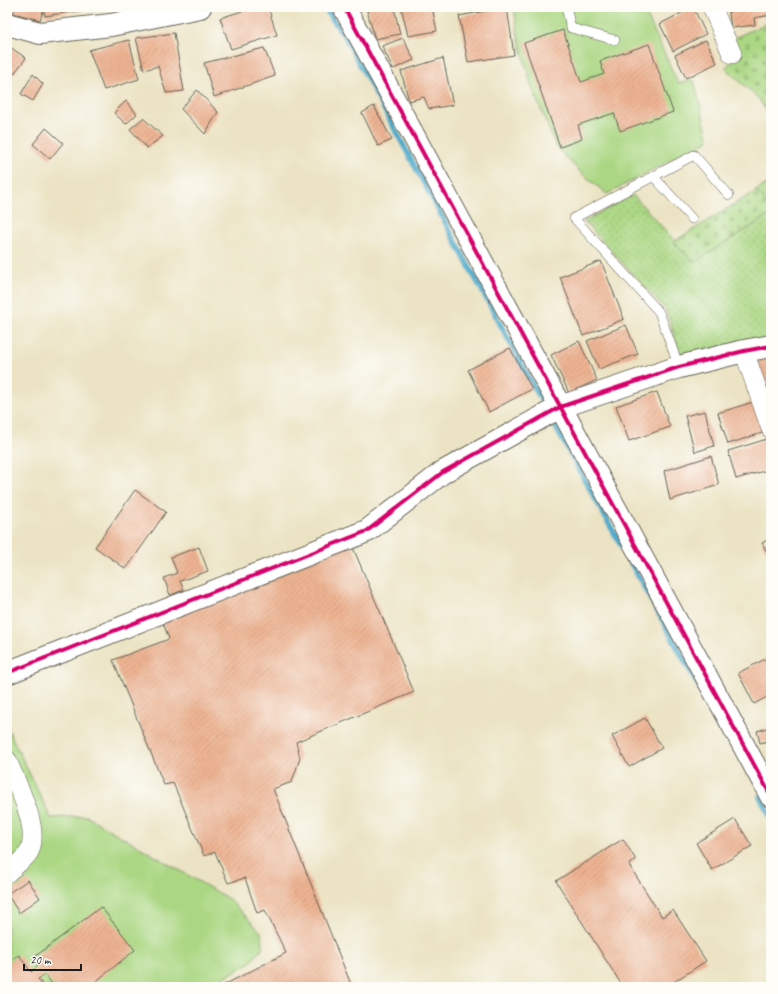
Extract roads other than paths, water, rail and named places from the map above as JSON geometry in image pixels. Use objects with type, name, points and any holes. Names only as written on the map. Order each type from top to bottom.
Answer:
[{"type":"street","points":[[7,24],[40,33],[111,25],[200,7]]},
{"type":"street","points":[[344,7],[771,796]]},
{"type":"street","points":[[712,7],[732,54]]},
{"type":"street","points":[[7,673],[367,531],[443,472],[560,408],[679,367],[771,346]]},
{"type":"street","points":[[744,351],[771,429]]},
{"type":"street","points":[[7,760],[31,821],[32,839],[29,852],[7,873]]},
{"type":"lane","points":[[566,7],[571,28],[615,40]]},
{"type":"lane","points":[[679,367],[659,312],[574,218],[694,155],[729,195]]},
{"type":"lane","points":[[654,177],[692,219]]},
{"type":"waterway","points":[[324,7],[345,37],[546,409]]},
{"type":"waterway","points":[[550,417],[727,737]]},
{"type":"waterway","points":[[760,797],[771,818]]}]
